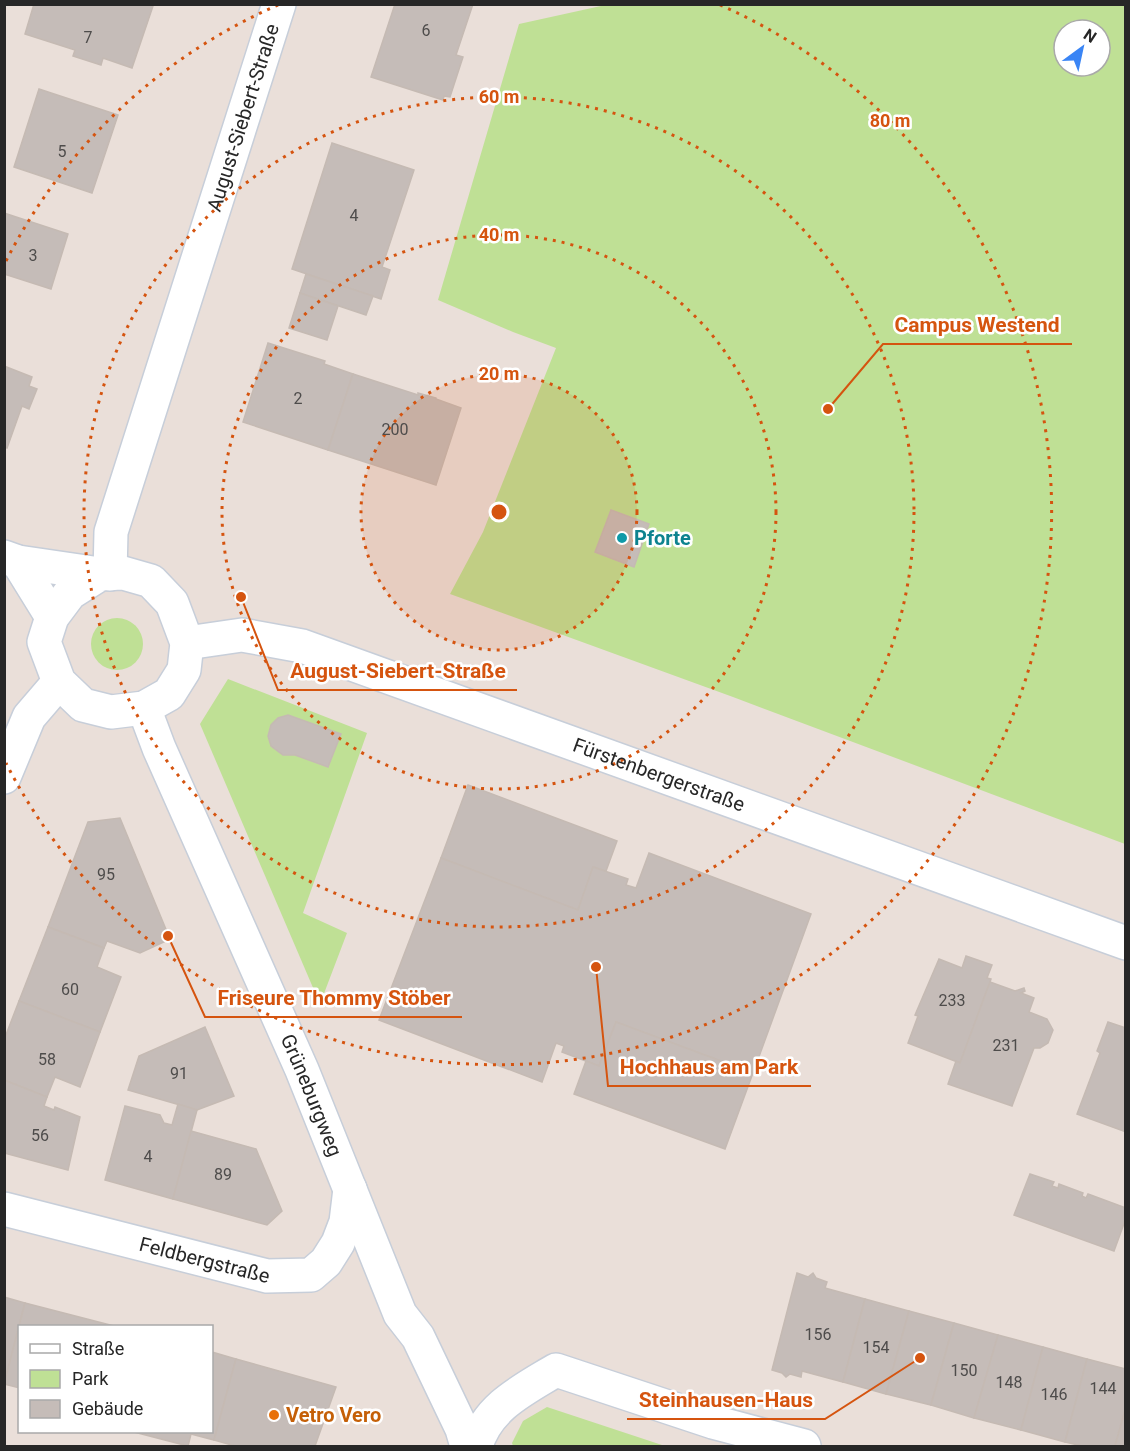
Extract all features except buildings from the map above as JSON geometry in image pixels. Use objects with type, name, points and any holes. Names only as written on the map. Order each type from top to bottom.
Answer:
[{"type":"street","name":"August-Siebert-Straße","points":[[105,574],[111,532],[279,4]]},
{"type":"street","points":[[11,560],[105,574],[123,573],[151,581],[172,603],[187,643],[184,670],[169,694],[144,708],[111,712],[83,705],[59,682],[44,642],[52,617],[70,593],[105,574]]},
{"type":"street","points":[[11,560],[52,617]]},
{"type":"street","name":"Fürstenbergerstraße","points":[[187,643],[242,635],[302,646],[1125,943]]},
{"type":"street","points":[[4,777],[29,717],[59,682]]},
{"type":"street","name":"Grüneburgweg","points":[[144,708],[159,748],[302,1070],[400,1314],[418,1337],[462,1429],[466,1446]]},
{"type":"street","name":"Feldbergstraße","points":[[4,1209],[267,1276],[311,1275],[326,1262],[338,1243],[346,1222],[350,1188]]},
{"type":"street","points":[[476,1446],[480,1432],[505,1401],[556,1370],[713,1422],[804,1446]]},
{"type":"green space","points":[[610,4],[1125,5],[1125,844],[450,594],[483,532],[556,348],[438,300],[519,24]]},
{"type":"green space","points":[[112,618],[122,618],[131,622],[139,630],[143,644],[139,658],[131,666],[122,670],[112,670],[103,666],[95,658],[91,649],[91,639],[95,630],[103,622]]},
{"type":"green space","points":[[228,679],[367,733],[303,913],[347,933],[320,1004],[200,724]]},
{"type":"green space","points":[[547,1407],[665,1446],[513,1446],[512,1443],[523,1421]]},
{"type":"place","name":"Campus Westend","points":[[828,409]]},
{"type":"place","name":"Pforte","points":[[622,538]]},
{"type":"place","name":"August-Siebert-Straße","points":[[241,597]]},
{"type":"place","name":"Friseure Thommy Stöber","points":[[168,936]]},
{"type":"place","name":"Hochhaus am Park","points":[[596,967]]},
{"type":"place","name":"Steinhausen-Haus","points":[[920,1358]]},
{"type":"place","name":"Vetro Vero","points":[[274,1415]]}]
